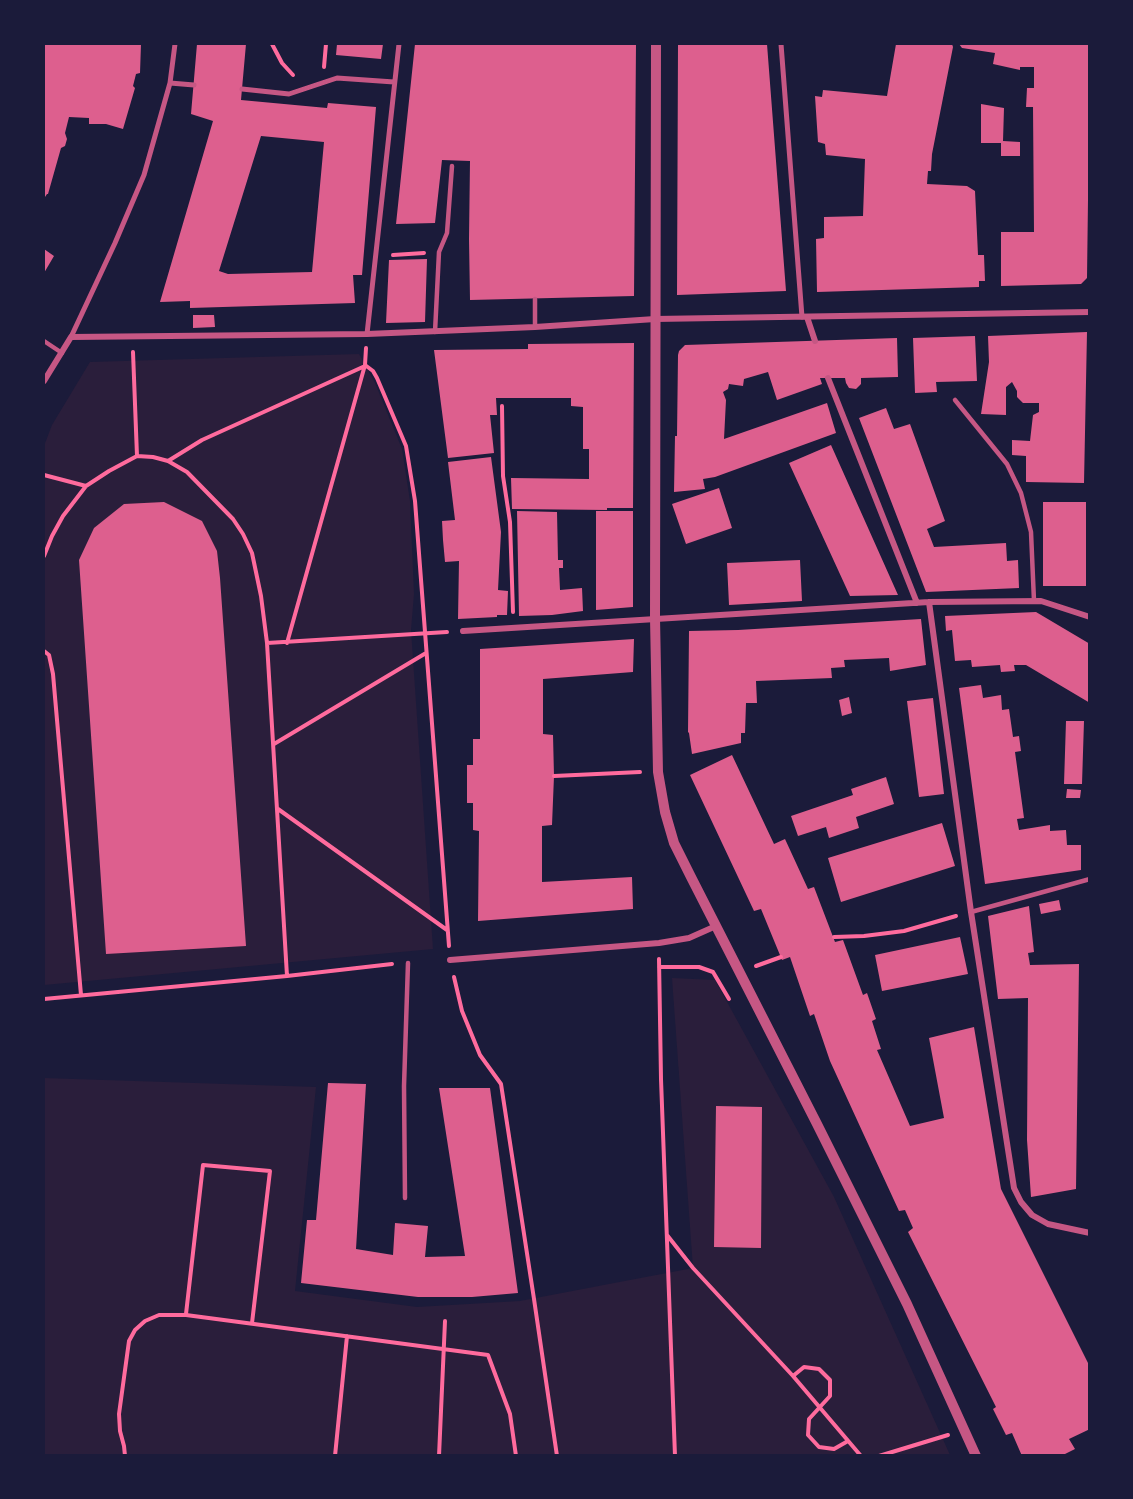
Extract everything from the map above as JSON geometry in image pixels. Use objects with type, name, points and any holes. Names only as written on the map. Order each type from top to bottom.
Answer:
[{"type":"street","points":[[44,381],[70,337],[119,235],[144,175],[170,83],[175,44]]},
{"type":"street","points":[[367,334],[399,44]]},
{"type":"street","points":[[656,44],[655,618],[658,772],[665,812],[674,843],[907,1304],[976,1455]]},
{"type":"street","points":[[782,44],[804,317],[815,340]]},
{"type":"street","points":[[242,89],[289,93],[337,78],[394,82]]},
{"type":"street","points":[[170,83],[194,85]]},
{"type":"street","points":[[70,337],[367,334],[655,320],[1089,312]]},
{"type":"street","points":[[828,378],[917,603]]},
{"type":"street","points":[[460,632],[929,602],[1041,601],[1089,617]]},
{"type":"street","points":[[929,602],[971,912],[1014,1188],[1021,1202],[1032,1215],[1048,1224],[1089,1233]]},
{"type":"street","points":[[450,960],[659,942],[689,938],[716,926]]},
{"type":"lane","points":[[435,332],[440,252],[447,233],[452,166]]},
{"type":"lane","points":[[535,299],[535,327]]},
{"type":"lane","points":[[44,341],[62,353]]},
{"type":"lane","points":[[955,400],[1007,464],[1021,494],[1031,532],[1034,601]]},
{"type":"lane","points":[[971,912],[1089,879]]},
{"type":"lane","points":[[405,1198],[404,1086],[408,963]]},
{"type":"path","points":[[272,44],[282,63],[306,88]]},
{"type":"path","points":[[326,44],[326,53]]},
{"type":"path","points":[[391,255],[440,252]]},
{"type":"path","points":[[287,643],[365,365],[366,353]]},
{"type":"path","points":[[133,359],[137,456]]},
{"type":"path","points":[[168,461],[202,440],[365,365]]},
{"type":"path","points":[[365,365],[373,371],[377,378],[406,446],[415,501],[450,960],[462,1011],[480,1055],[501,1084],[557,1455]]},
{"type":"path","points":[[502,406],[503,476],[510,522],[513,628]]},
{"type":"path","points":[[44,556],[63,516],[86,486],[137,456],[168,461],[187,472],[233,519],[243,534],[252,553],[261,596],[267,644],[287,976]]},
{"type":"path","points":[[44,475],[86,486]]},
{"type":"path","points":[[267,644],[460,632]]},
{"type":"path","points":[[44,651],[49,655],[53,674],[81,995]]},
{"type":"path","points":[[274,744],[426,653]]},
{"type":"path","points":[[554,776],[658,772]]},
{"type":"path","points":[[277,808],[448,931]]},
{"type":"path","points":[[834,937],[904,931],[971,912]]},
{"type":"path","points":[[659,942],[661,1079],[675,1455]]},
{"type":"path","points":[[740,972],[781,957]]},
{"type":"path","points":[[44,999],[408,963]]},
{"type":"path","points":[[659,967],[699,967],[713,972],[719,981]]},
{"type":"path","points":[[186,1315],[203,1165],[270,1171],[252,1323]]},
{"type":"path","points":[[667,1234],[693,1268],[861,1455]]},
{"type":"path","points":[[125,1455],[119,1414],[129,1341],[135,1330],[145,1321],[159,1315],[186,1315],[488,1354],[510,1414],[516,1455]]},
{"type":"path","points":[[439,1455],[445,1321]]},
{"type":"path","points":[[335,1455],[347,1336]]},
{"type":"path","points":[[792,1376],[804,1367],[819,1369],[830,1380],[830,1395],[809,1419],[808,1435],[819,1447],[834,1449],[848,1441]]},
{"type":"path","points":[[879,1455],[964,1430]]},
{"type":"shaded area","points":[[359,354],[375,383],[402,449],[410,501],[414,594],[411,630],[433,949],[44,985],[44,446],[52,425],[90,362]]},
{"type":"shaded area","points":[[672,978],[715,980],[834,1197],[950,1455],[44,1456],[44,1078],[316,1087],[295,1291],[417,1307],[520,1301],[693,1268]]},
{"type":"building","points":[[44,44],[141,44],[140,73],[136,74],[133,86],[135,88],[123,129],[106,124],[89,124],[89,118],[69,117],[65,146],[61,148],[48,194],[45,197],[44,197]]},
{"type":"building","points":[[197,44],[246,44],[241,100],[327,108],[328,103],[376,107],[362,275],[353,275],[355,303],[190,308],[190,301],[160,302],[213,121],[191,114]],"holes":[[[261,136],[324,142],[312,272],[228,274],[219,271]]]},
{"type":"building","points":[[337,44],[383,44],[381,59],[336,55]]},
{"type":"building","points":[[415,44],[636,44],[634,296],[470,300],[470,161],[442,160],[435,223],[396,224]]},
{"type":"building","points":[[678,44],[767,44],[786,291],[677,295]]},
{"type":"building","points":[[896,44],[952,44],[927,184],[967,186],[975,191],[978,255],[984,255],[985,281],[979,281],[979,287],[817,292],[816,239],[824,238],[824,217],[863,216],[865,159],[826,155],[825,144],[818,142],[815,96],[822,97],[823,90],[887,96]]},
{"type":"building","points":[[959,44],[1090,44],[1087,278],[1081,284],[1001,286],[1001,232],[1034,232],[1033,107],[1026,107],[1027,88],[1034,88],[1034,67],[1020,67],[1020,70],[993,64],[995,53],[962,48]]},
{"type":"building","points":[[981,104],[1004,108],[1003,141],[1020,142],[1020,156],[1001,156],[1001,143],[981,143]]},
{"type":"building","points":[[44,249],[54,256],[44,273]]},
{"type":"building","points":[[427,259],[425,322],[386,323],[389,260]]},
{"type":"building","points":[[193,315],[214,315],[215,327],[193,328]]},
{"type":"building","points":[[1087,332],[1084,483],[1026,482],[1026,456],[1012,455],[1012,440],[1030,441],[1033,415],[1039,412],[1039,403],[1023,403],[1017,397],[1017,391],[1012,382],[1006,387],[1006,415],[981,414],[989,362],[988,336]]},
{"type":"building","points":[[975,336],[977,381],[936,382],[937,392],[915,393],[913,338]]},
{"type":"building","points":[[897,338],[898,377],[861,378],[861,384],[856,389],[849,388],[845,378],[820,378],[822,384],[777,400],[768,372],[744,379],[743,386],[729,384],[728,389],[723,392],[726,400],[724,439],[827,403],[836,433],[715,477],[703,479],[705,489],[674,492],[678,355],[685,345]]},
{"type":"building","points":[[634,343],[633,508],[512,509],[511,478],[589,479],[589,449],[583,449],[583,407],[571,406],[571,398],[496,398],[497,415],[490,415],[494,453],[448,458],[434,350],[528,349],[528,344]]},
{"type":"building","points":[[886,408],[894,429],[910,424],[945,521],[927,529],[934,547],[1006,543],[1007,561],[1018,560],[1019,588],[926,592],[859,418]]},
{"type":"building","points":[[831,445],[898,595],[850,596],[789,463]]},
{"type":"building","points":[[491,457],[501,532],[498,590],[508,591],[507,615],[458,619],[459,561],[445,562],[443,540],[442,521],[455,520],[448,462]]},
{"type":"building","points":[[719,488],[732,528],[686,544],[672,504]]},
{"type":"building","points":[[164,502],[202,521],[217,551],[246,946],[106,954],[79,560],[94,528],[124,504]]},
{"type":"building","points":[[1043,502],[1086,502],[1086,586],[1043,586]]},
{"type":"building","points":[[517,511],[557,512],[558,560],[563,560],[563,568],[559,568],[560,590],[582,588],[583,611],[519,616]]},
{"type":"building","points":[[596,511],[633,511],[633,607],[596,610]]},
{"type":"building","points":[[800,560],[802,601],[729,605],[727,563]]},
{"type":"building","points":[[1036,612],[1090,644],[1090,703],[1026,665],[1014,665],[1015,671],[1001,672],[1000,665],[972,667],[971,660],[955,661],[952,630],[946,631],[945,616]]},
{"type":"building","points":[[921,619],[926,665],[890,671],[889,658],[844,660],[845,667],[831,668],[832,678],[756,681],[757,703],[746,703],[745,733],[741,733],[741,743],[692,754],[688,732],[689,631]]},
{"type":"building","points":[[634,639],[633,672],[543,679],[543,734],[553,735],[554,776],[552,825],[542,826],[542,882],[632,877],[633,909],[478,921],[479,831],[473,830],[473,803],[467,803],[467,765],[473,765],[473,739],[480,739],[480,649]]},
{"type":"building","points":[[981,685],[983,698],[1001,695],[1002,710],[1009,709],[1013,737],[1019,736],[1021,751],[1015,752],[1024,818],[1017,819],[1019,830],[1050,825],[1050,831],[1066,830],[1067,845],[1081,845],[1081,870],[985,884],[959,688]]},
{"type":"building","points":[[849,697],[852,713],[842,716],[839,700]]},
{"type":"building","points":[[933,698],[944,794],[919,797],[907,701]]},
{"type":"building","points":[[1066,721],[1084,721],[1082,784],[1064,784]]},
{"type":"building","points":[[732,755],[774,844],[785,839],[808,889],[814,887],[835,942],[843,940],[863,995],[867,993],[876,1019],[872,1021],[881,1049],[877,1050],[910,1126],[944,1118],[929,1038],[974,1027],[1001,1189],[1090,1367],[1090,1429],[1069,1439],[1075,1449],[1061,1456],[1022,1456],[1012,1433],[1006,1435],[993,1409],[996,1407],[908,1232],[913,1228],[905,1210],[899,1211],[830,1061],[814,1014],[810,1016],[790,957],[782,960],[761,909],[754,911],[690,775]]},
{"type":"building","points":[[886,777],[894,804],[856,817],[859,828],[829,838],[826,827],[798,836],[791,816],[853,795],[851,789]]},
{"type":"building","points":[[1067,789],[1081,790],[1080,798],[1066,798]]},
{"type":"building","points":[[942,823],[955,866],[841,902],[828,858]]},
{"type":"building","points":[[1059,900],[1061,910],[1041,914],[1039,904]]},
{"type":"building","points":[[1029,906],[1034,952],[1028,953],[1030,965],[1079,964],[1076,1189],[1031,1197],[1027,1140],[1028,998],[998,999],[988,916]]},
{"type":"building","points":[[960,937],[968,974],[882,991],[875,955]]},
{"type":"building","points":[[328,1083],[366,1084],[356,1249],[393,1255],[395,1223],[428,1226],[425,1257],[465,1256],[439,1088],[490,1088],[518,1293],[472,1297],[418,1297],[301,1283],[307,1220],[316,1220]]},
{"type":"building","points":[[716,1106],[762,1107],[761,1248],[714,1247]]}]
